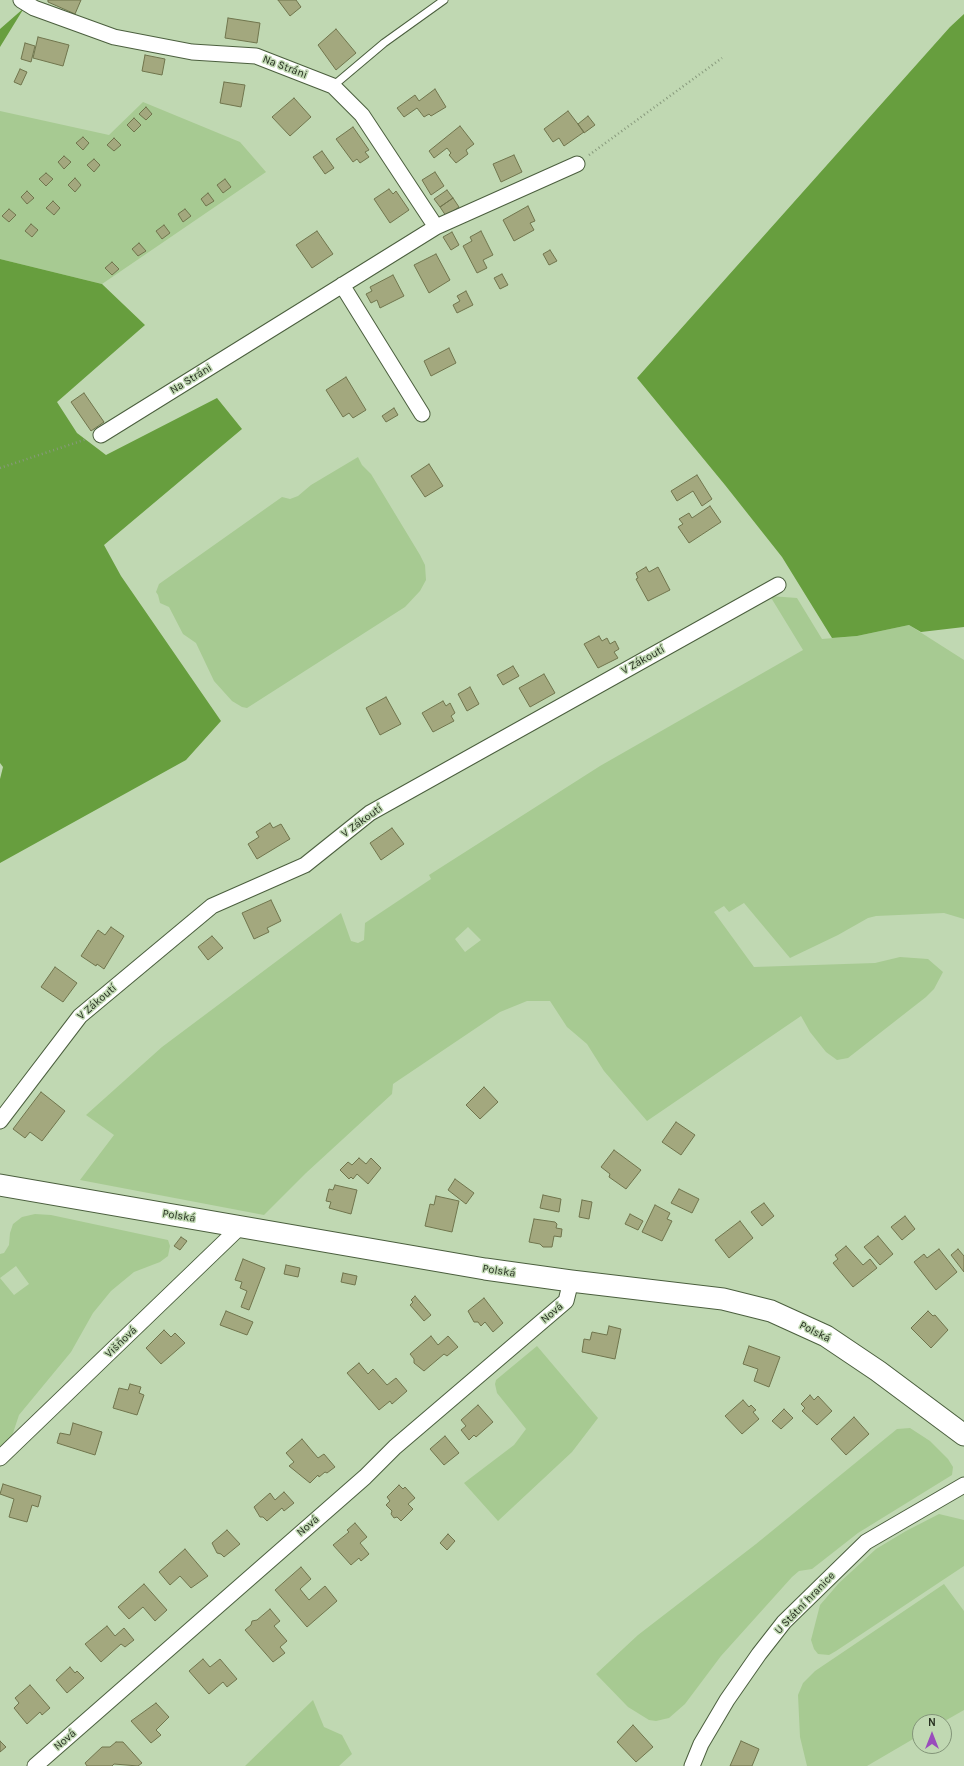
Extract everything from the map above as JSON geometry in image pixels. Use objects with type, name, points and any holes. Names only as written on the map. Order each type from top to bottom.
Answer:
[{"type":"street","name":"Na Stráni","points":[[21,0],[34,8],[114,37],[192,52],[256,56],[333,86],[362,114],[436,227]]},
{"type":"street","name":"Na Stráni","points":[[101,435],[436,227],[577,164]]},
{"type":"street","points":[[342,285],[422,414]]},
{"type":"street","name":"V Zákoutí","points":[[0,1121],[80,1016],[212,906],[305,865],[370,812],[778,586]]},
{"type":"street","name":"Polská","points":[[0,1185],[485,1269],[723,1299],[771,1311],[826,1336],[878,1371],[964,1435]]},
{"type":"street","name":"Višňová","points":[[0,1458],[241,1226]]},
{"type":"street","name":"Nová","points":[[35,1766],[365,1477],[395,1447],[566,1301],[571,1281]]},
{"type":"street","name":"U Státní hranice","points":[[692,1766],[701,1744],[727,1700],[784,1622],[866,1542],[964,1485]]},
{"type":"lane","points":[[333,86],[384,43],[444,0]]},
{"type":"path","points":[[577,164],[722,58]]},
{"type":"path","points":[[0,468],[101,435]]},
{"type":"green space","points":[[24,8],[0,47],[0,29]]},
{"type":"green space","points":[[964,14],[964,627],[921,632],[909,625],[857,636],[832,638],[782,557],[637,378],[950,27]]},
{"type":"green space","points":[[143,102],[240,142],[266,172],[102,284],[0,259],[0,111],[109,135]]},
{"type":"green space","points":[[0,259],[102,284],[145,325],[57,402],[77,433],[106,455],[217,398],[242,429],[104,545],[121,576],[221,721],[186,760],[0,863],[0,779],[3,767],[0,763]]},
{"type":"green space","points":[[358,457],[362,465],[371,474],[420,555],[425,565],[426,580],[420,591],[405,607],[247,708],[242,707],[232,701],[214,681],[196,643],[183,634],[169,607],[160,603],[156,592],[159,584],[282,497],[290,499],[298,496],[311,485]]},
{"type":"green space","points":[[770,596],[797,598],[822,639],[857,636],[909,625],[964,660],[964,919],[944,913],[876,916],[868,918],[838,935],[790,958],[744,903],[729,912],[724,906],[714,912],[754,967],[875,963],[900,957],[928,959],[943,972],[934,989],[926,997],[848,1058],[837,1060],[826,1052],[810,1032],[801,1016],[647,1121],[604,1071],[587,1044],[567,1027],[550,1001],[527,1001],[500,1012],[393,1084],[392,1094],[306,1173],[264,1215],[80,1180],[114,1135],[86,1115],[162,1047],[341,913],[351,941],[358,943],[364,940],[365,923],[431,879],[429,875],[600,766],[803,650]],"holes":[[[468,927],[481,940],[465,952],[455,939]]]},
{"type":"green space","points":[[35,1214],[51,1215],[168,1240],[170,1246],[168,1256],[160,1262],[134,1272],[111,1291],[93,1313],[71,1352],[19,1415],[10,1442],[0,1450],[0,1278],[0,1254],[4,1253],[9,1245],[10,1233],[13,1224],[22,1217]],"holes":[[[16,1266],[29,1284],[14,1295],[0,1278]]]},
{"type":"green space","points":[[537,1346],[598,1418],[572,1452],[498,1521],[464,1483],[514,1445],[526,1429],[497,1393],[495,1384],[496,1380]]},
{"type":"green space","points":[[910,1428],[930,1441],[948,1459],[953,1467],[952,1475],[858,1533],[812,1569],[799,1571],[792,1577],[721,1656],[685,1704],[669,1718],[656,1721],[649,1720],[628,1707],[596,1674],[638,1635],[756,1544],[897,1429]]},
{"type":"green space","points":[[939,1514],[964,1520],[964,1566],[836,1651],[829,1655],[818,1654],[814,1649],[811,1640],[820,1605],[839,1583],[876,1549]]},
{"type":"green space","points":[[944,1584],[964,1611],[964,1710],[952,1717],[952,1714],[912,1714],[912,1740],[867,1766],[807,1766],[800,1737],[798,1695],[803,1683],[815,1671]]},
{"type":"green space","points":[[313,1700],[324,1727],[342,1735],[352,1754],[339,1766],[245,1766]]},
{"type":"building","points":[[48,0],[81,0],[75,14],[48,2]]},
{"type":"building","points":[[278,0],[296,0],[301,7],[290,16]]},
{"type":"building","points":[[228,18],[260,23],[257,43],[225,38]]},
{"type":"building","points":[[336,29],[356,53],[336,70],[318,45]]},
{"type":"building","points":[[38,37],[69,45],[63,66],[33,58]]},
{"type":"building","points":[[25,43],[35,46],[31,62],[21,59]]},
{"type":"building","points":[[145,55],[165,59],[162,75],[142,71]]},
{"type":"building","points":[[20,69],[27,72],[21,85],[14,82]]},
{"type":"building","points":[[224,82],[245,85],[241,107],[220,103]]},
{"type":"building","points":[[435,89],[446,107],[431,116],[429,114],[424,117],[417,108],[404,117],[397,108],[415,95],[419,101]]},
{"type":"building","points":[[294,98],[311,117],[290,136],[272,117]]},
{"type":"building","points":[[146,107],[152,114],[146,120],[139,114]]},
{"type":"building","points":[[568,111],[584,132],[564,146],[559,138],[553,142],[544,129]]},
{"type":"building","points":[[588,116],[595,125],[584,133],[578,124]]},
{"type":"building","points":[[134,118],[141,125],[134,132],[127,125]]},
{"type":"building","points":[[460,126],[474,144],[466,150],[468,154],[456,163],[449,155],[451,153],[447,148],[434,158],[429,151]]},
{"type":"building","points":[[353,127],[369,150],[365,152],[369,157],[360,163],[357,159],[353,162],[336,139]]},
{"type":"building","points":[[83,137],[89,143],[83,150],[76,143]]},
{"type":"building","points":[[114,138],[121,145],[114,151],[107,145]]},
{"type":"building","points":[[322,151],[334,168],[325,174],[313,157]]},
{"type":"building","points":[[514,155],[522,172],[501,182],[493,164]]},
{"type":"building","points":[[64,156],[71,162],[64,169],[58,162]]},
{"type":"building","points":[[94,159],[100,165],[94,172],[87,165]]},
{"type":"building","points":[[435,172],[444,186],[431,195],[422,180]]},
{"type":"building","points":[[46,173],[53,179],[46,186],[39,179]]},
{"type":"building","points":[[75,178],[81,185],[75,192],[68,185]]},
{"type":"building","points":[[225,179],[231,187],[223,193],[217,185]]},
{"type":"building","points":[[389,189],[393,194],[396,191],[409,210],[390,223],[374,199]]},
{"type":"building","points":[[447,190],[453,198],[440,207],[434,199]]},
{"type":"building","points":[[27,191],[34,198],[27,204],[21,197]]},
{"type":"building","points":[[208,193],[214,201],[206,206],[201,199]]},
{"type":"building","points":[[453,198],[459,207],[446,216],[440,207]]},
{"type":"building","points":[[53,201],[60,208],[54,215],[46,208]]},
{"type":"building","points":[[528,206],[535,221],[530,223],[534,230],[514,241],[503,220]]},
{"type":"building","points":[[9,209],[16,215],[9,222],[2,216]]},
{"type":"building","points":[[185,209],[191,216],[183,222],[178,214]]},
{"type":"building","points":[[31,224],[38,230],[32,237],[25,231]]},
{"type":"building","points":[[164,225],[170,233],[162,239],[156,231]]},
{"type":"building","points":[[317,231],[333,254],[312,268],[296,245]]},
{"type":"building","points":[[481,231],[493,255],[483,260],[487,268],[477,273],[463,246],[472,241],[470,237]]},
{"type":"building","points":[[452,232],[459,245],[451,250],[443,237]]},
{"type":"building","points":[[139,243],[146,251],[138,256],[132,249]]},
{"type":"building","points":[[550,250],[557,261],[549,265],[543,254]]},
{"type":"building","points":[[436,254],[450,280],[429,293],[414,265]]},
{"type":"building","points":[[112,262],[119,269],[112,275],[105,268]]},
{"type":"building","points":[[502,274],[508,285],[500,289],[494,278]]},
{"type":"building","points":[[393,275],[404,296],[380,308],[377,300],[371,303],[366,294],[372,291],[370,287]]},
{"type":"building","points":[[466,291],[473,305],[457,313],[453,305],[460,301],[457,296]]},
{"type":"building","points":[[449,348],[456,363],[431,376],[424,361]]},
{"type":"building","points":[[346,377],[366,410],[353,418],[349,413],[343,417],[326,390]]},
{"type":"building","points":[[84,393],[104,422],[91,431],[71,402]]},
{"type":"building","points":[[394,408],[398,415],[386,422],[382,416]]},
{"type":"building","points":[[429,464],[443,486],[425,497],[411,476]]},
{"type":"building","points":[[697,475],[712,499],[702,506],[693,491],[677,501],[671,491]]},
{"type":"building","points":[[710,506],[721,522],[689,543],[678,527],[683,524],[679,519],[689,513],[692,518]]},
{"type":"building","points":[[646,567],[649,572],[658,567],[670,590],[648,601],[636,579],[638,578],[636,573]]},
{"type":"building","points":[[599,636],[602,641],[607,638],[610,644],[615,641],[619,649],[614,652],[618,658],[598,668],[584,644]]},
{"type":"building","points":[[513,666],[519,676],[503,685],[497,675]]},
{"type":"building","points":[[544,674],[555,693],[530,707],[519,688]]},
{"type":"building","points":[[470,687],[479,704],[467,711],[458,694]]},
{"type":"building","points":[[386,697],[401,724],[380,735],[366,708]]},
{"type":"building","points":[[443,701],[446,706],[450,703],[455,713],[451,716],[454,721],[433,732],[422,713]]},
{"type":"building","points":[[270,823],[273,828],[281,824],[290,839],[257,859],[248,844],[259,837],[256,832]]},
{"type":"building","points":[[392,828],[404,844],[381,860],[370,843]]},
{"type":"building","points":[[271,900],[281,921],[267,928],[269,932],[254,939],[242,913]]},
{"type":"building","points":[[111,927],[124,936],[104,969],[97,964],[96,966],[81,956],[98,930],[105,935]]},
{"type":"building","points":[[212,936],[223,948],[208,960],[198,947]]},
{"type":"building","points":[[55,967],[77,983],[63,1002],[41,987]]},
{"type":"building","points":[[484,1087],[498,1102],[480,1119],[466,1105]]},
{"type":"building","points":[[41,1092],[65,1111],[42,1141],[30,1132],[25,1138],[13,1129]]},
{"type":"building","points":[[676,1122],[695,1135],[681,1155],[662,1142]]},
{"type":"building","points":[[614,1150],[641,1170],[626,1189],[609,1177],[610,1174],[601,1167]]},
{"type":"building","points":[[359,1158],[366,1164],[371,1158],[381,1168],[368,1184],[357,1174],[353,1179],[351,1177],[349,1179],[340,1170],[348,1162],[352,1165]]},
{"type":"building","points":[[455,1179],[474,1193],[466,1204],[448,1190]]},
{"type":"building","points":[[335,1185],[357,1190],[351,1214],[329,1208],[331,1202],[326,1201],[329,1189],[333,1190]]},
{"type":"building","points":[[679,1189],[699,1199],[692,1213],[671,1203]]},
{"type":"building","points":[[543,1195],[561,1199],[559,1212],[540,1208]]},
{"type":"building","points":[[436,1196],[459,1201],[452,1232],[425,1226],[430,1204],[434,1205]]},
{"type":"building","points":[[582,1200],[592,1202],[589,1219],[579,1217]]},
{"type":"building","points":[[764,1203],[774,1216],[762,1226],[751,1212]]},
{"type":"building","points":[[655,1205],[670,1213],[667,1219],[672,1221],[662,1241],[642,1232]]},
{"type":"building","points":[[630,1214],[643,1221],[638,1230],[625,1224]]},
{"type":"building","points":[[905,1216],[915,1229],[902,1240],[891,1227]]},
{"type":"building","points":[[534,1219],[555,1222],[557,1224],[556,1228],[562,1229],[561,1237],[554,1236],[552,1247],[543,1247],[540,1244],[529,1242]]},
{"type":"building","points":[[740,1221],[753,1238],[729,1258],[715,1240]]},
{"type":"building","points":[[878,1236],[893,1254],[880,1265],[864,1247]]},
{"type":"building","points":[[181,1237],[187,1241],[180,1250],[174,1246]]},
{"type":"building","points":[[846,1246],[863,1265],[870,1259],[877,1268],[853,1287],[833,1263],[838,1259],[835,1255]]},
{"type":"building","points":[[939,1249],[957,1272],[936,1290],[914,1262],[924,1254],[927,1258]]},
{"type":"building","points":[[958,1249],[964,1256],[964,1272],[951,1255]]},
{"type":"building","points":[[243,1259],[265,1268],[249,1310],[241,1307],[247,1291],[240,1288],[242,1282],[235,1280]]},
{"type":"building","points":[[286,1265],[300,1268],[298,1277],[284,1274]]},
{"type":"building","points":[[343,1273],[357,1276],[355,1285],[341,1282]]},
{"type":"building","points":[[415,1296],[431,1315],[424,1321],[410,1305],[413,1302],[411,1300]]},
{"type":"building","points":[[484,1298],[503,1323],[493,1332],[485,1322],[481,1326],[478,1322],[474,1322],[468,1311]]},
{"type":"building","points":[[226,1311],[253,1322],[247,1335],[220,1325]]},
{"type":"building","points":[[928,1311],[933,1316],[935,1315],[948,1330],[931,1348],[911,1328]]},
{"type":"building","points":[[609,1326],[621,1329],[615,1359],[582,1352],[584,1339],[590,1340],[592,1332],[607,1335]]},
{"type":"building","points":[[164,1330],[171,1337],[175,1333],[185,1343],[161,1364],[146,1348]]},
{"type":"building","points":[[431,1336],[438,1345],[448,1336],[458,1347],[447,1356],[444,1354],[424,1371],[414,1363],[414,1359],[410,1354]]},
{"type":"building","points":[[749,1346],[780,1357],[769,1387],[754,1381],[758,1369],[743,1364]]},
{"type":"building","points":[[359,1363],[368,1374],[373,1369],[387,1385],[396,1378],[407,1391],[392,1404],[390,1401],[379,1410],[347,1373]]},
{"type":"building","points":[[130,1384],[141,1387],[139,1393],[144,1395],[137,1415],[113,1408],[119,1388],[128,1390]]},
{"type":"building","points":[[810,1395],[814,1400],[818,1396],[832,1411],[817,1425],[802,1411],[805,1408],[801,1404]]},
{"type":"building","points":[[743,1400],[749,1407],[751,1405],[756,1410],[753,1412],[759,1419],[742,1434],[725,1416]]},
{"type":"building","points":[[478,1405],[493,1422],[476,1437],[474,1435],[469,1440],[461,1430],[466,1426],[461,1420]]},
{"type":"building","points":[[784,1409],[793,1418],[781,1429],[772,1421]]},
{"type":"building","points":[[854,1417],[869,1434],[846,1455],[831,1439]]},
{"type":"building","points":[[73,1423],[102,1432],[95,1455],[57,1443],[60,1433],[70,1435]]},
{"type":"building","points":[[445,1436],[459,1453],[444,1465],[430,1449]]},
{"type":"building","points":[[302,1439],[318,1458],[324,1454],[335,1467],[319,1477],[318,1475],[310,1483],[289,1466],[294,1462],[286,1453]]},
{"type":"building","points":[[3,1484],[41,1496],[38,1507],[32,1505],[27,1522],[9,1517],[14,1499],[0,1494]]},
{"type":"building","points":[[399,1485],[403,1489],[405,1487],[415,1498],[408,1504],[413,1509],[401,1521],[397,1517],[394,1518],[391,1514],[392,1511],[386,1505],[390,1501],[387,1497]]},
{"type":"building","points":[[284,1492],[294,1503],[284,1511],[282,1508],[267,1521],[263,1517],[260,1517],[254,1507],[270,1493],[275,1500]]},
{"type":"building","points":[[355,1523],[367,1537],[360,1543],[369,1554],[361,1561],[359,1558],[351,1565],[333,1545],[349,1532],[347,1530]]},
{"type":"building","points":[[227,1530],[240,1544],[224,1557],[217,1553],[212,1543]]},
{"type":"building","points":[[448,1534],[455,1541],[447,1550],[440,1543]]},
{"type":"building","points":[[185,1549],[208,1576],[191,1588],[180,1576],[170,1585],[159,1572]]},
{"type":"building","points":[[301,1567],[311,1579],[300,1589],[309,1600],[325,1586],[337,1601],[307,1627],[275,1590]]},
{"type":"building","points":[[144,1584],[167,1610],[155,1621],[143,1607],[129,1619],[118,1607]]},
{"type":"building","points":[[270,1609],[280,1621],[274,1626],[287,1641],[280,1647],[285,1653],[273,1662],[245,1630],[251,1625],[252,1621],[257,1620]]},
{"type":"building","points":[[107,1626],[115,1636],[124,1628],[134,1640],[125,1647],[121,1644],[101,1662],[85,1644]]},
{"type":"building","points":[[203,1659],[210,1667],[220,1659],[237,1679],[227,1687],[223,1682],[209,1694],[189,1671]]},
{"type":"building","points":[[70,1667],[75,1673],[77,1671],[84,1678],[67,1693],[56,1680]]},
{"type":"building","points":[[30,1685],[50,1708],[42,1715],[40,1712],[27,1724],[14,1708],[19,1703],[15,1698]]},
{"type":"building","points":[[156,1703],[169,1717],[156,1730],[161,1735],[151,1743],[131,1721]]},
{"type":"building","points":[[633,1725],[653,1747],[636,1762],[617,1742]]},
{"type":"building","points":[[0,1741],[6,1747],[0,1752]]},
{"type":"building","points":[[741,1741],[759,1749],[752,1766],[730,1766]]},
{"type":"building","points":[[116,1742],[123,1742],[142,1763],[138,1766],[114,1764],[112,1766],[87,1766],[85,1763],[102,1747],[110,1747]]}]
